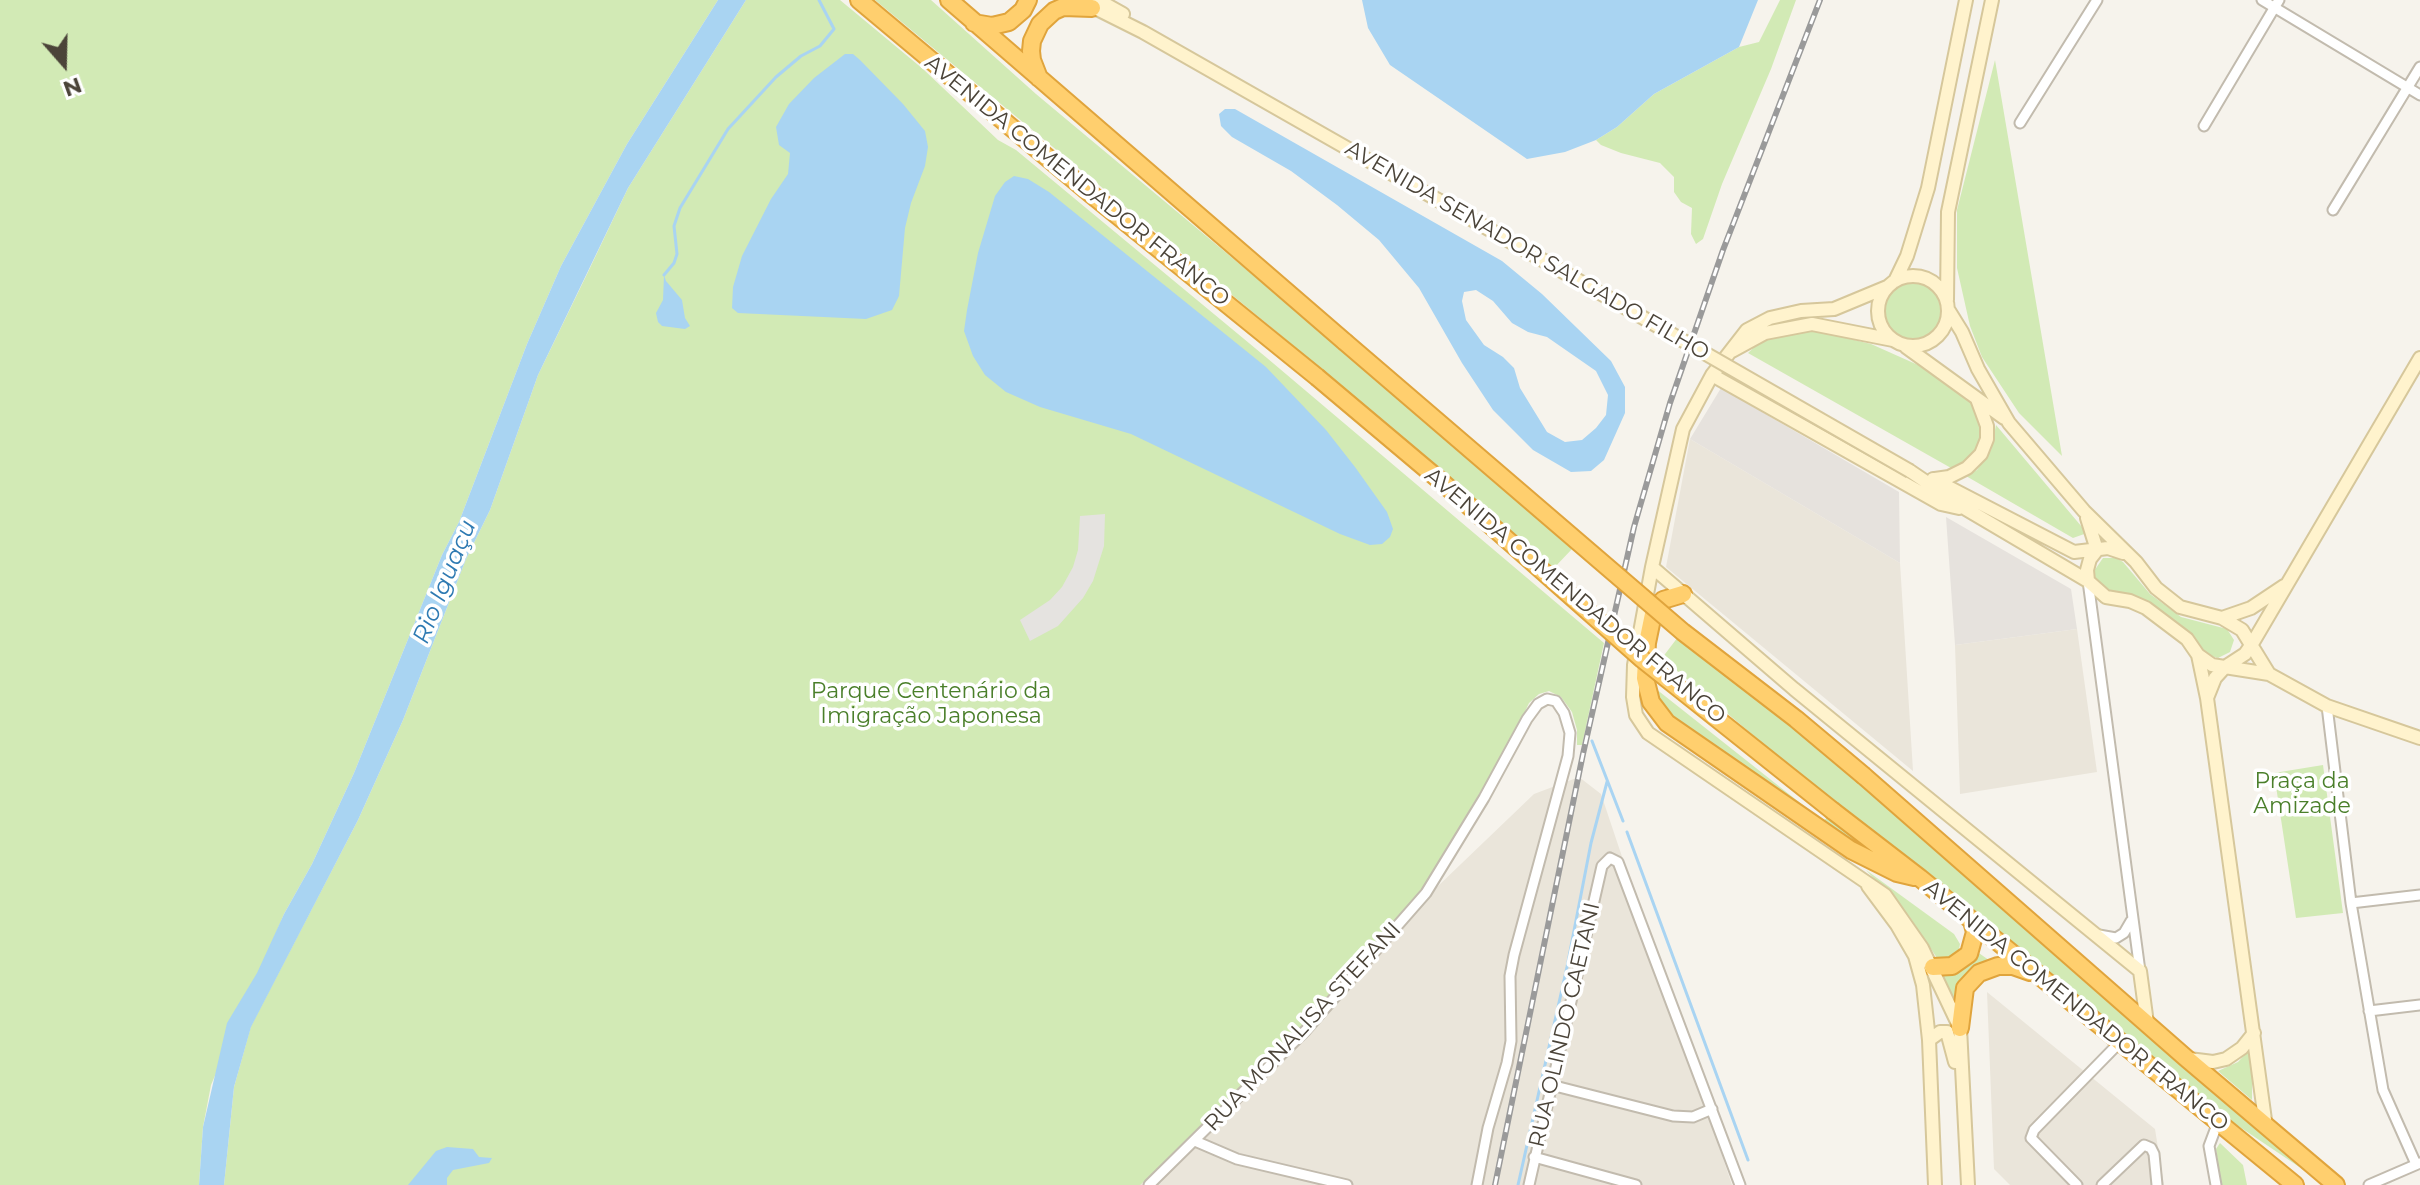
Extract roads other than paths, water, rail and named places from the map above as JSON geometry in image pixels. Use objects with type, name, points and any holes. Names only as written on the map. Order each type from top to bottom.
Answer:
[{"type":"highway","name":"AVENIDA COMENDADOR FRANCO","points":[[859,0],[1443,483],[1642,659],[1920,878],[2295,1185]]},
{"type":"highway","name":"AVENIDA COMENDADOR FRANCO","points":[[949,0],[1683,632],[1864,776],[2336,1185]]},
{"type":"highway","points":[[974,23],[992,26],[1009,22],[1023,10],[1028,0]]},
{"type":"highway","points":[[1046,85],[1035,70],[1031,51],[1040,24],[1063,7],[1090,3]]},
{"type":"highway","points":[[1676,588],[1653,614],[1647,643],[1645,678],[1651,702],[1667,723],[1851,850],[1897,873],[1920,878]]},
{"type":"highway","points":[[1933,967],[1952,966],[1969,954],[1975,932],[1972,921]]},
{"type":"highway","points":[[1960,1028],[1965,988],[1979,973],[1998,966],[2013,966],[2038,975]]},
{"type":"main road","points":[[1966,0],[1928,188],[1907,256],[1881,296],[1879,317],[1882,328],[2009,423],[2084,511],[2156,588],[2180,607],[2222,618],[2242,630],[2269,674]]},
{"type":"main road","points":[[1730,353],[1765,333],[1812,324],[1898,342],[1925,344],[1935,339],[1947,321],[1948,212],[1992,0]]},
{"type":"main road","name":"AVENIDA SENADOR SALGADO FILHO","points":[[1090,3],[1910,471],[1966,509],[2088,581],[2106,597],[2130,601],[2146,608],[2187,639],[2198,655],[2212,665],[2269,674],[2327,706],[2420,738]]},
{"type":"main road","points":[[1968,1185],[1960,1028],[1922,948],[1885,895],[1648,733],[1636,715],[1633,677],[1652,567],[1683,429],[1712,375],[1747,330],[1770,318],[1801,311],[1834,309],[1905,276],[1926,278],[1935,283],[1948,305],[1978,369],[2009,423]]},
{"type":"main road","points":[[2207,698],[2215,678],[2225,667],[2236,662],[2252,644],[2420,358]]},
{"type":"main road","points":[[1712,375],[1941,504],[1966,509]]},
{"type":"main road","points":[[1935,479],[1949,477],[1967,468],[1981,454],[1987,439],[1987,426],[1976,396]]},
{"type":"main road","name":"AVENIDA SENADOR SALGADO FILHO","points":[[1910,471],[1935,479],[2074,552],[2108,548],[2126,553]]},
{"type":"main road","points":[[2084,511],[2097,550],[2090,559],[2088,581]]},
{"type":"main road","points":[[1652,567],[1794,689],[2140,971]]},
{"type":"main road","points":[[2222,618],[2251,608],[2287,584]]},
{"type":"main road","points":[[1649,586],[1676,588]]},
{"type":"main road","points":[[2198,655],[2207,698],[2266,1127]]},
{"type":"main road","points":[[1866,884],[1897,925],[1915,956],[1923,985],[1929,1040],[1935,1185]]},
{"type":"main road","name":"AVENIDA COMENDADOR FRANCO","points":[[2140,971],[2147,1023]]},
{"type":"main road","points":[[1929,1040],[1940,1032],[1949,1034],[1962,1101]]},
{"type":"main road","points":[[2186,1058],[2213,1062],[2226,1059],[2242,1048],[2254,1033]]},
{"type":"street","points":[[2020,123],[2097,0]]},
{"type":"street","points":[[2262,0],[2277,4],[2420,95]]},
{"type":"street","points":[[2204,126],[2277,4]]},
{"type":"street","points":[[2333,210],[2420,67]]},
{"type":"street","points":[[2088,581],[2140,971]]},
{"type":"street","name":"RUA MONALISA STEFANI","points":[[1149,1185],[1306,1030],[1426,893],[1484,798],[1527,719],[1538,704],[1547,699],[1556,701],[1564,713],[1570,733],[1568,756],[1514,955],[1510,976],[1511,1041],[1477,1185]]},
{"type":"street","points":[[2327,706],[2351,903],[2383,1090],[2418,1164],[2369,1185]]},
{"type":"street","name":"RUA OLINDO CAETANI","points":[[1529,1185],[1602,866],[1610,858],[1618,862],[1712,1109]]},
{"type":"street","points":[[2351,903],[2420,895]]},
{"type":"street","points":[[2095,934],[2116,938],[2129,928],[2132,917]]},
{"type":"street","points":[[2369,1011],[2420,1005]]},
{"type":"street","points":[[2077,1185],[2031,1138],[2034,1130],[2120,1042]]},
{"type":"street","points":[[1551,1085],[1673,1116],[1693,1117],[1712,1109],[1740,1185]]},
{"type":"street","points":[[2216,1185],[2209,1146],[2218,1122]]},
{"type":"street","points":[[1195,1141],[1237,1159],[1342,1185]]},
{"type":"street","points":[[2102,1185],[2144,1145],[2151,1148],[2154,1154],[2157,1185]]},
{"type":"street","points":[[1534,1157],[1636,1185]]},
{"type":"water","name":"Rio Iguaçu","points":[[718,0],[746,0],[628,188],[538,375],[490,510],[466,559],[403,720],[358,820],[251,1027],[234,1087],[224,1185],[199,1185],[203,1127],[227,1023],[257,973],[354,773],[561,266],[627,144]]},
{"type":"water","points":[[1362,0],[1758,0],[1739,47],[1654,94],[1617,127],[1596,140],[1565,152],[1527,159],[1390,65],[1368,28]]},
{"type":"water","points":[[845,54],[853,54],[860,60],[925,131],[928,147],[905,228],[899,296],[892,310],[866,319],[738,313],[732,308],[733,287],[742,256],[771,199],[788,174],[790,153],[779,145],[776,127],[789,104],[814,78]]},
{"type":"water","points":[[1225,109],[1235,109],[1502,261],[1542,294],[1611,361],[1625,387],[1625,413],[1604,460],[1591,471],[1571,472],[1533,450],[1493,410],[1419,288],[1379,240],[1291,171],[1232,137],[1221,126],[1219,114]],"holes":[[[1476,290],[1493,301],[1512,323],[1528,332],[1547,337],[1596,371],[1608,395],[1606,415],[1582,440],[1565,442],[1547,432],[1520,388],[1514,368],[1484,345],[1466,320],[1462,301],[1464,292]]]},
{"type":"water","points":[[1014,176],[1028,179],[1049,192],[1266,367],[1326,430],[1355,467],[1387,512],[1393,529],[1390,537],[1382,544],[1370,545],[1340,534],[1131,434],[1040,407],[1006,392],[985,375],[973,356],[964,331],[967,310],[978,253],[995,196]]},
{"type":"water","points":[[664,275],[682,300],[685,318],[690,326],[685,329],[662,326],[658,322],[656,313],[663,300]]},
{"type":"water","points":[[447,1147],[473,1149],[479,1157],[492,1158],[489,1163],[453,1170],[447,1178],[447,1185],[408,1185],[436,1151]]},
{"type":"waterway","points":[[664,275],[677,254],[674,226],[680,208],[728,129],[776,77],[801,56],[820,46],[834,29],[819,0]]},
{"type":"waterway","points":[[1592,741],[1623,821]]},
{"type":"waterway","points":[[1518,1185],[1567,967],[1591,843],[1607,782]]},
{"type":"waterway","points":[[1627,832],[1748,1160]]},
{"type":"railway","points":[[1495,1185],[1583,754],[1634,527],[1670,403],[1723,250],[1820,0]]},
{"type":"park label","name":"Parque Centenário da Imigração Japonesa","points":[[931,704]]},
{"type":"park label","name":"Praça da Amizade","points":[[2302,794]]}]
